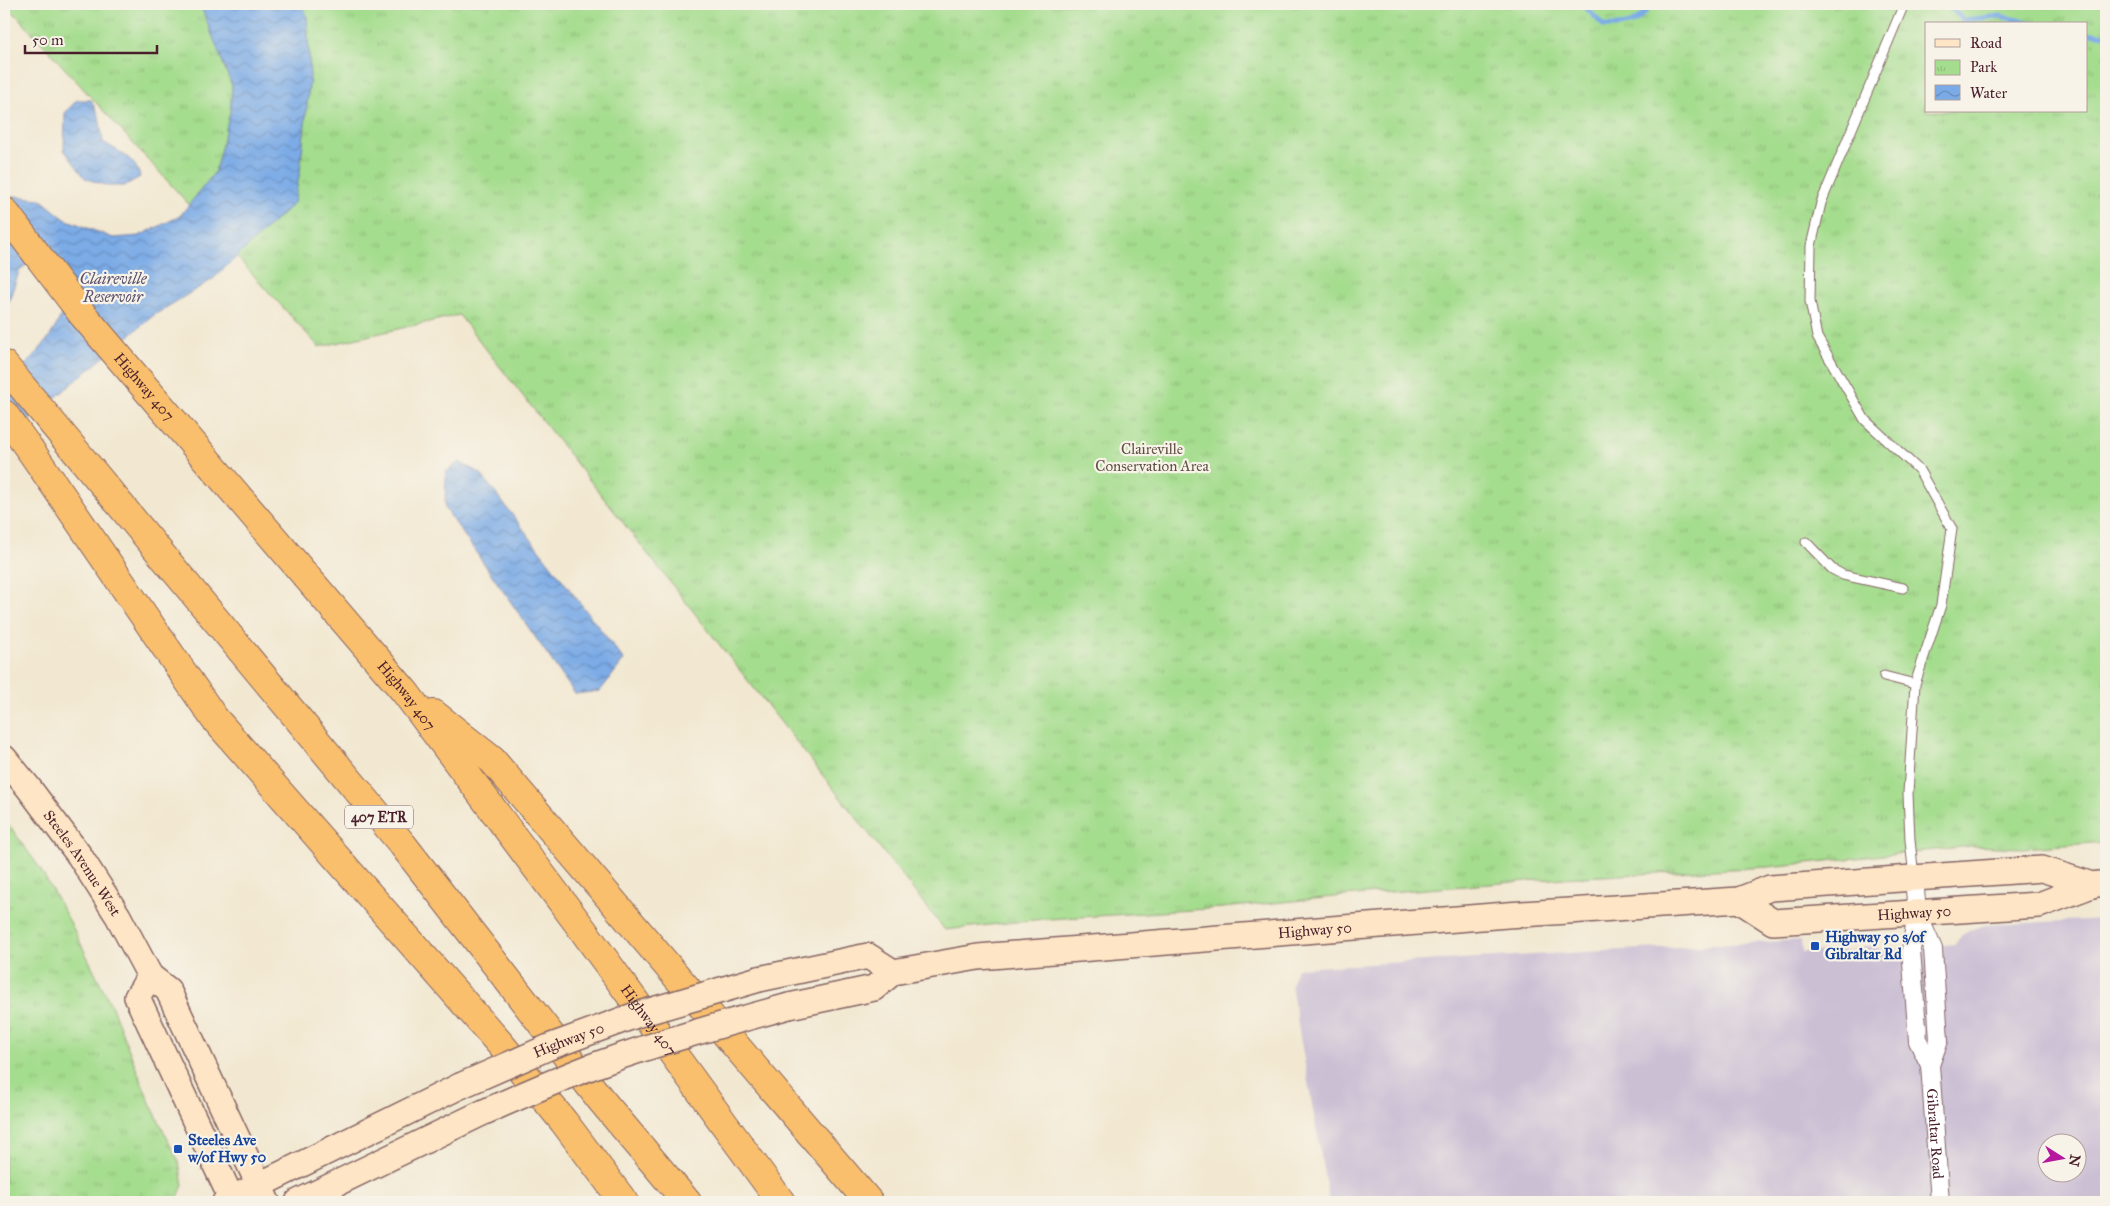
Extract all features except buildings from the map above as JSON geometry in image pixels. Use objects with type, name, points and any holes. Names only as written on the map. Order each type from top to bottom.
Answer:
[{"type":"highway","name":"Highway 407","points":[[4,211],[83,315],[405,692],[583,930],[781,1202]]},
{"type":"highway","name":"407 ETR","points":[[4,365],[402,845],[601,1100],[687,1202]]},
{"type":"highway","points":[[4,414],[214,718],[502,1046],[564,1122],[624,1202]]},
{"type":"highway","points":[[405,692],[492,760],[869,1202]]},
{"type":"main road","name":"Steeles Avenue West","points":[[4,758],[79,855],[118,916],[150,976],[168,990],[263,1194]]},
{"type":"main road","name":"Highway 50","points":[[298,1202],[484,1112],[594,1066],[649,1046],[788,1006],[874,988],[893,972],[978,957],[1507,915],[1739,900],[1770,888],[2042,868],[2099,884]]},
{"type":"main road","name":"Highway 50","points":[[1739,900],[1773,922],[2039,905],[2099,884]]},
{"type":"main road","name":"Highway 50","points":[[230,1201],[263,1194],[460,1086],[549,1047],[636,1015],[760,979],[868,956],[893,972]]},
{"type":"main road","points":[[150,976],[137,997],[230,1201]]},
{"type":"street","name":"Gibraltar Road","points":[[1914,878],[1917,913],[1933,949],[1939,1040],[1930,1065],[1940,1202]]},
{"type":"lane","points":[[1904,4],[1821,203],[1811,246],[1810,301],[1817,337],[1865,420],[1919,470],[1952,529],[1941,605],[1915,684],[1908,794],[1914,878]]},
{"type":"lane","points":[[1806,542],[1827,564],[1843,576],[1903,588]]},
{"type":"lane","points":[[1884,676],[1915,684]]},
{"type":"shaded area","points":[[2106,919],[2106,1202],[1329,1202],[1291,985],[1297,968],[1801,940],[1802,952],[1848,951],[1872,946],[1883,951],[1955,944],[1962,935],[1985,925]]},
{"type":"green space","name":"Claireville Conservation Area","points":[[6,4],[2106,4],[2106,842],[2023,848],[1972,846],[1768,867],[1564,878],[1222,908],[1033,920],[945,930],[459,315],[319,347]]},
{"type":"green space","points":[[4,818],[39,867],[70,922],[112,1007],[150,1103],[179,1162],[183,1185],[178,1197],[172,1202],[4,1202]]},
{"type":"water","name":"Claireville Reservoir","points":[[200,4],[301,4],[307,15],[310,76],[300,171],[294,203],[213,279],[154,315],[4,441],[4,383],[23,368],[42,347],[57,323],[62,312],[64,300],[58,284],[40,251],[19,272],[4,315],[4,205],[15,196],[40,199],[65,219],[113,238],[139,236],[180,216],[215,172],[230,113],[232,86]]},
{"type":"water","points":[[77,100],[91,100],[99,116],[103,142],[131,160],[138,170],[140,177],[124,186],[108,186],[85,178],[64,150],[65,113]]},
{"type":"water","points":[[459,462],[480,473],[624,660],[600,691],[575,694],[445,508],[446,472]]},
{"type":"waterway","points":[[1582,4],[1604,26],[1631,23],[1641,16],[1652,4]]},
{"type":"waterway","points":[[1947,4],[1963,20],[2000,16],[2025,22]]},
{"type":"waterway","points":[[2088,33],[2106,35]]},
{"type":"place","name":"Highway 50 s/of Gibraltar Rd","points":[[1815,946]]},
{"type":"place","name":"Steeles Ave w/of Hwy 50","points":[[178,1149]]}]
